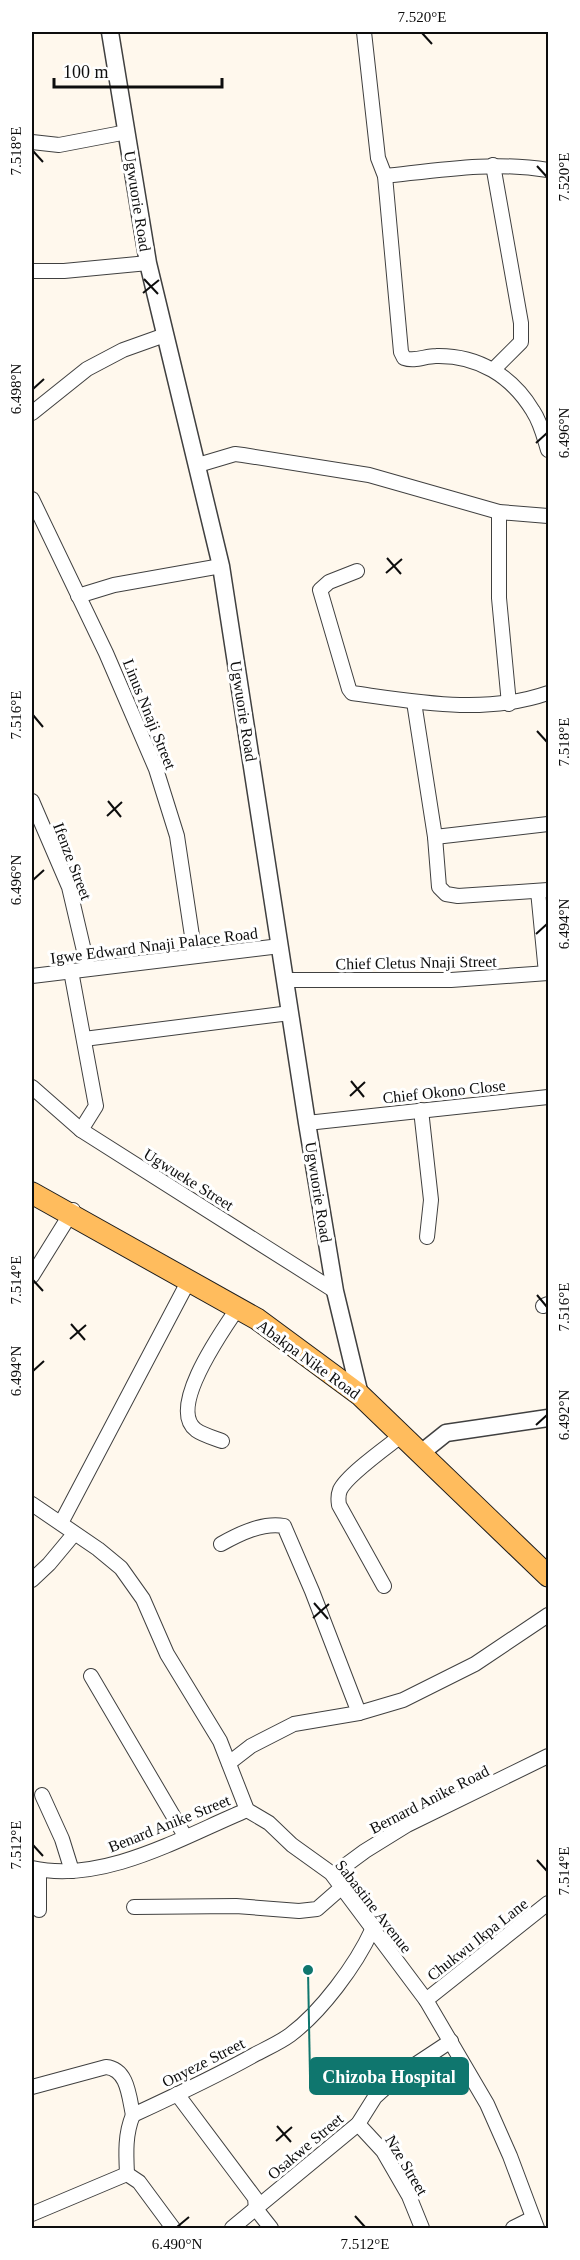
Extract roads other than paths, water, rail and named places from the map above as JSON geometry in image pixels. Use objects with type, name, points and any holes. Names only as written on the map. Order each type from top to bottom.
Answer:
[{"type":"main road","name":"Abakpa Nike Road","points":[[32,1185],[71,1213],[188,1282],[257,1319],[359,1390],[402,1435],[424,1451],[549,1576]]},
{"type":"main road","name":"Abakpa Nike Road","points":[[32,1193],[255,1312],[359,1390],[549,1567]]},
{"type":"street","name":"Ugwuorie Road","points":[[110,32],[148,263],[221,566],[335,1291],[359,1390]]},
{"type":"street","points":[[364,32],[378,158],[385,176],[401,352],[404,358],[410,360],[436,356],[478,363],[494,369],[507,378],[534,411],[549,450]]},
{"type":"street","points":[[32,142],[59,145],[127,132]]},
{"type":"street","points":[[385,176],[493,165],[514,165],[549,170]]},
{"type":"street","points":[[493,165],[521,323],[521,342],[494,369]]},
{"type":"street","points":[[32,271],[64,271],[148,263]]},
{"type":"street","points":[[32,413],[87,369],[123,350],[165,334]]},
{"type":"street","points":[[198,465],[235,454],[243,455],[369,475],[500,512],[549,516]]},
{"type":"street","name":"Linus Nnaji Street","points":[[32,499],[106,652],[156,769],[177,836],[195,956]]},
{"type":"street","points":[[500,512],[500,598],[508,704]]},
{"type":"street","points":[[78,596],[114,585],[221,566]]},
{"type":"street","points":[[357,571],[329,582],[320,590],[352,693],[414,702],[474,706],[508,704],[549,693]]},
{"type":"street","points":[[414,702],[435,837],[439,886],[446,894],[458,896],[543,890],[547,973]]},
{"type":"street","name":"Ifenze Street","points":[[32,801],[69,888],[88,968]]},
{"type":"street","points":[[435,837],[549,824]]},
{"type":"street","name":"Igwe Edward Nnaji Palace Road","points":[[32,976],[280,946]]},
{"type":"street","points":[[71,971],[96,1106],[81,1130]]},
{"type":"street","name":"Chief Cletus Nnaji Street","points":[[285,980],[451,980],[547,973]]},
{"type":"street","points":[[84,1039],[290,1012]]},
{"type":"street","name":"Ugwueke Street","points":[[32,1087],[81,1130],[335,1291]]},
{"type":"street","name":"Chief Okono Close","points":[[307,1123],[549,1097]]},
{"type":"street","points":[[421,1110],[431,1200],[427,1237]]},
{"type":"street","points":[[32,1276],[71,1213]]},
{"type":"street","points":[[61,1523],[188,1282]]},
{"type":"street","points":[[222,1441],[195,1430],[189,1420],[187,1409],[191,1389],[213,1345],[237,1309]]},
{"type":"street","points":[[424,1451],[446,1433],[549,1418]]},
{"type":"street","points":[[384,1586],[339,1505],[338,1497],[341,1488],[349,1479],[402,1435]]},
{"type":"street","points":[[32,1504],[98,1549],[121,1568],[142,1599],[167,1654],[220,1741],[247,1810]]},
{"type":"street","points":[[221,1544],[248,1532],[275,1524],[284,1526],[359,1713]]},
{"type":"street","points":[[32,1580],[74,1534]]},
{"type":"street","points":[[228,1763],[251,1746],[294,1724],[359,1713],[403,1700],[475,1664],[549,1615]]},
{"type":"street","points":[[91,1676],[185,1836]]},
{"type":"street","name":"Bernard Anike Road","points":[[135,1907],[236,1906],[298,1911],[317,1909],[341,1887],[342,1872],[346,1865],[365,1851],[407,1825],[549,1756]]},
{"type":"street","points":[[42,1795],[62,1839],[72,1871]]},
{"type":"street","name":"Benard Anike Street","points":[[35,1869],[72,1871],[115,1864],[247,1810]]},
{"type":"street","name":"Sabastine Avenue","points":[[247,1810],[269,1823],[292,1845],[327,1869],[426,2000],[487,2104],[510,2156],[535,2223]]},
{"type":"street","points":[[35,1869],[39,1910]]},
{"type":"street","name":"Chukwu Ikpa Lane","points":[[426,2000],[546,1911]]},
{"type":"street","name":"Onyeze Street","points":[[133,2115],[289,2036],[326,2000],[365,1945],[372,1930]]},
{"type":"street","name":"Osakwe Street","points":[[232,2229],[358,2124],[375,2097],[398,2076],[451,2041]]},
{"type":"street","points":[[32,2088],[96,2069],[114,2068],[123,2075],[133,2115],[127,2131],[127,2174]]},
{"type":"street","points":[[177,2094],[255,2199],[256,2209],[271,2229]]},
{"type":"street","name":"Nze Street","points":[[358,2124],[383,2151],[409,2196],[422,2229]]},
{"type":"street","points":[[32,2214],[127,2174]]},
{"type":"street","points":[[127,2174],[139,2182],[173,2229]]},
{"type":"street","points":[[513,2229],[535,2223]]},
{"type":"place","name":"Chizoba Hospital","points":[[308,1970]]}]
